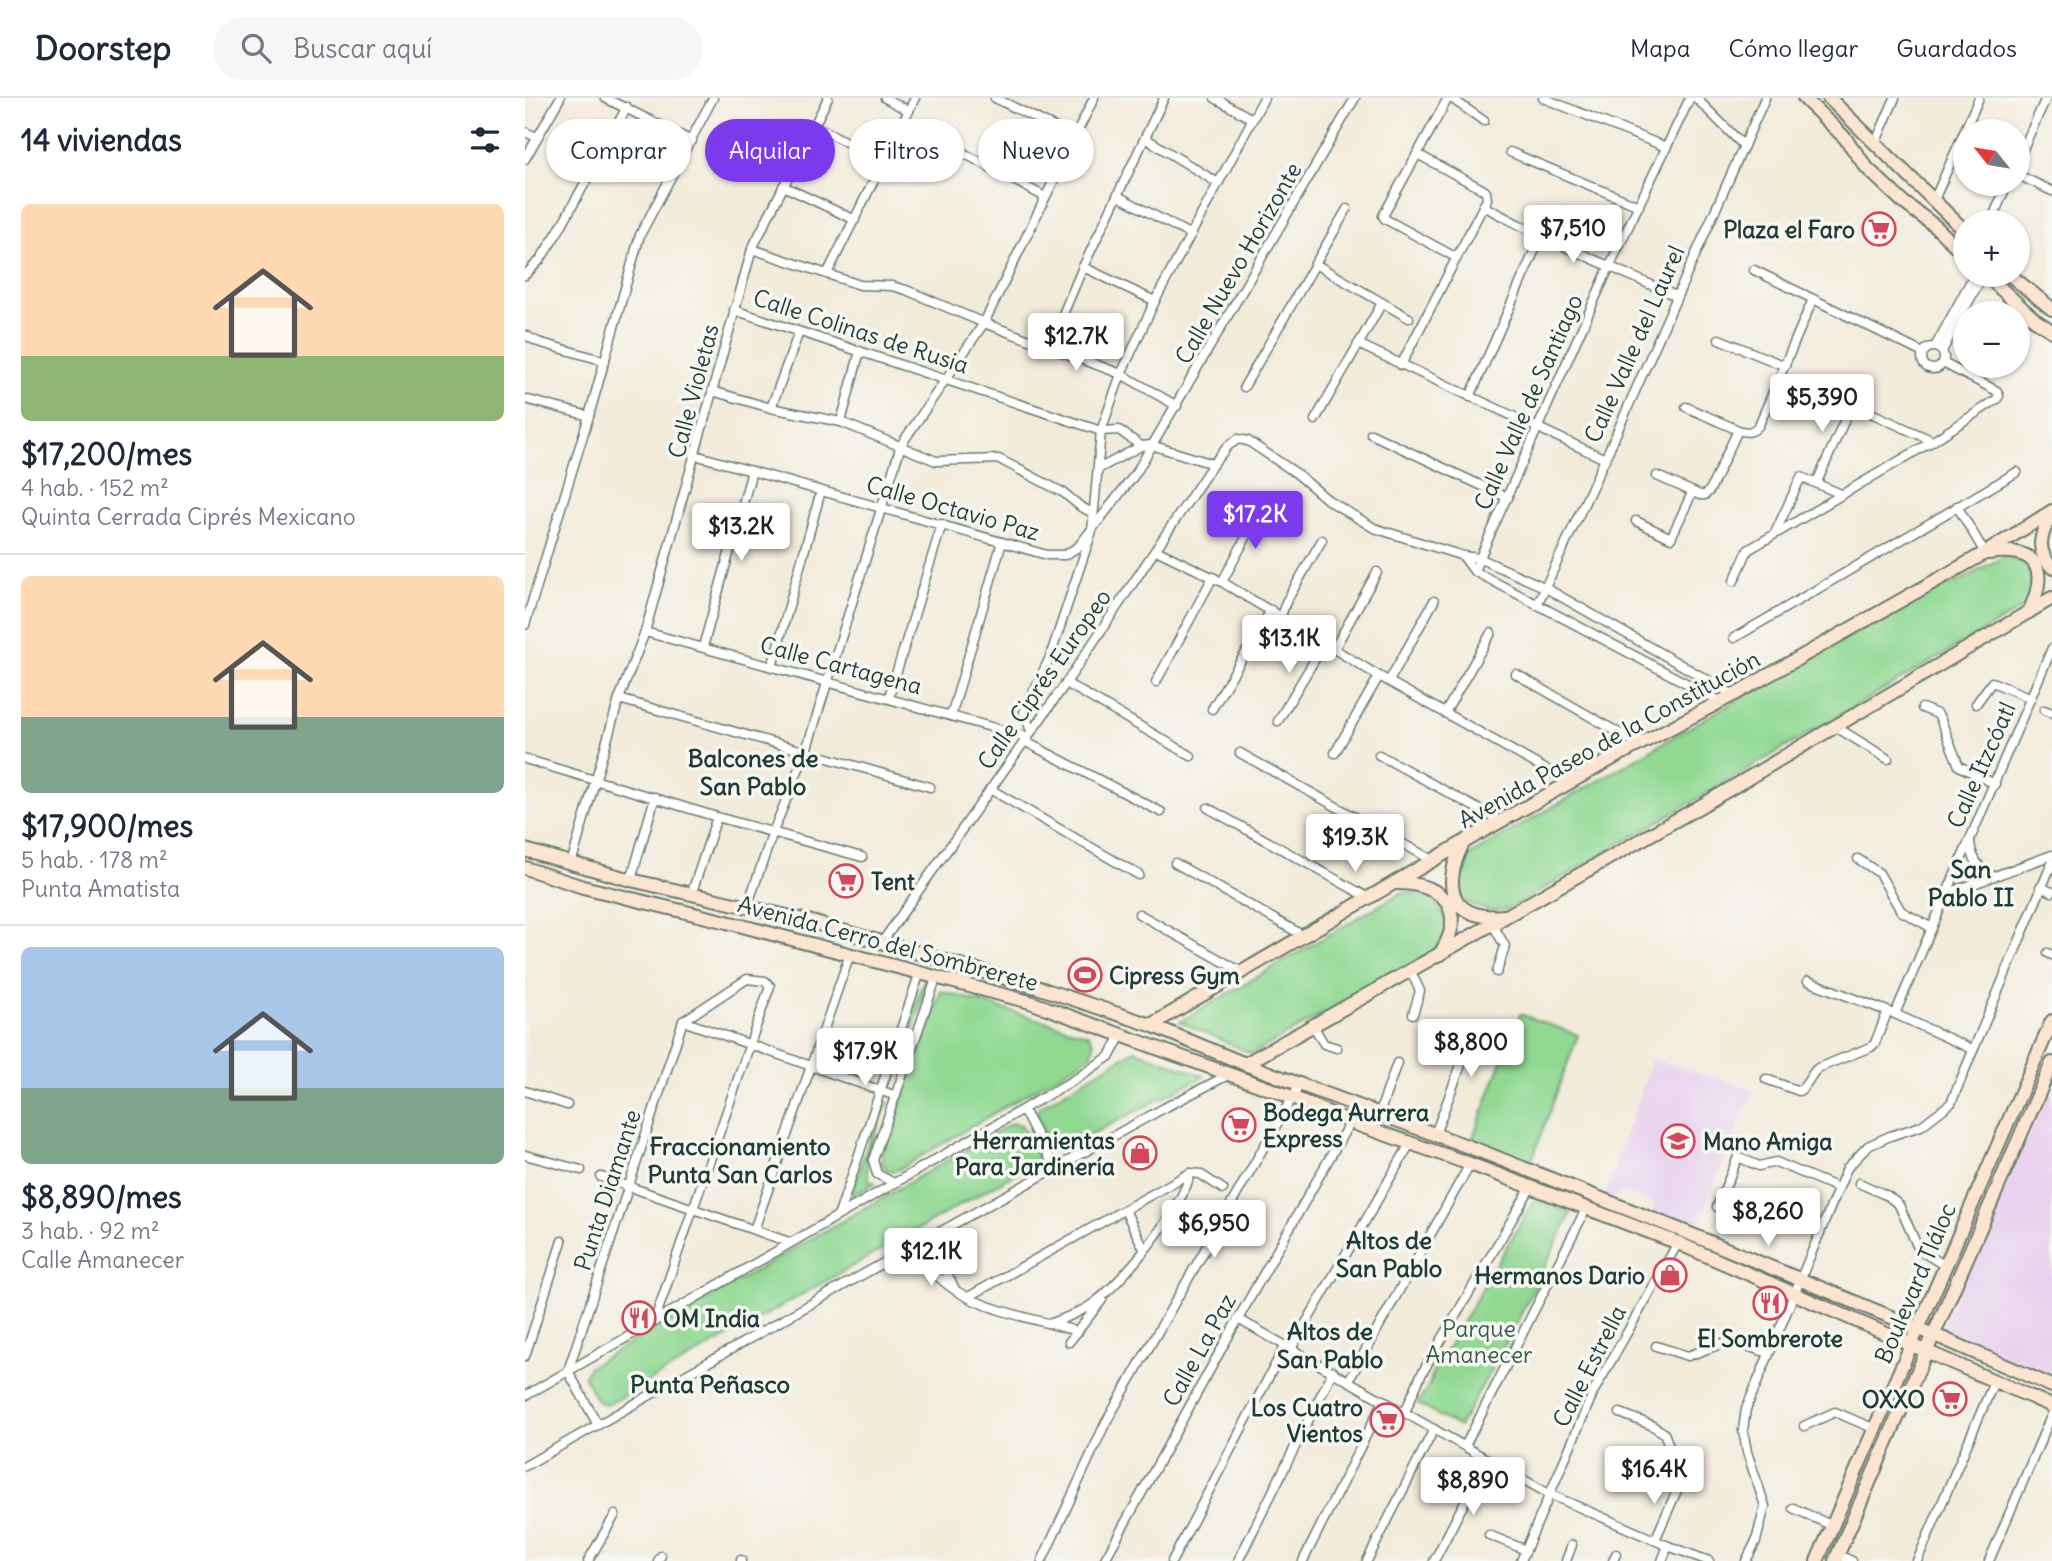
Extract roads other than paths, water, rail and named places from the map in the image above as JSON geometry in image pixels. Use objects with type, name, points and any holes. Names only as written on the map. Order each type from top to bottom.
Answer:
[{"type":"main road","points":[[1804,98],[1845,138],[1867,168],[1953,243]]},
{"type":"main road","points":[[1829,98],[1953,219]]},
{"type":"main road","points":[[1998,287],[2035,320],[2052,331]]},
{"type":"main road","points":[[2025,287],[2052,309]]},
{"type":"main road","points":[[2052,513],[2041,540],[2044,557],[2052,567]]},
{"type":"main road","name":"Avenida Paseo de la Constitución","points":[[1150,1025],[1432,860],[1734,695],[2052,513]]},
{"type":"main road","points":[[1985,553],[2016,551],[2027,557],[2035,566],[2040,583],[2028,612]]},
{"type":"main road","points":[[1245,1064],[1438,957],[1836,727],[2052,598]]},
{"type":"main road","points":[[1463,843],[1451,876],[1451,890],[1455,898],[1465,909],[1477,915],[1509,916]]},
{"type":"main road","name":"Avenida Cerro del Sombrerete","points":[[525,850],[631,880],[808,921],[1031,986],[1150,1025],[1245,1064],[1683,1231],[1918,1328],[2052,1387]]},
{"type":"main road","name":"Avenida Cerro del Sombrerete","points":[[525,868],[583,887],[1030,1002],[1587,1207],[1678,1243],[2052,1406]]},
{"type":"main road","points":[[1395,883],[1426,886],[1448,904],[1452,916],[1452,931],[1438,957]]},
{"type":"main road","points":[[657,905],[661,887]]},
{"type":"main road","name":"Boulevard Tláloc","points":[[1817,1561],[2052,1021]]},
{"type":"main road","name":"Boulevard Tláloc","points":[[1837,1558],[2052,1063]]},
{"type":"street","points":[[525,159],[560,98]]},
{"type":"street","points":[[605,98],[650,119]]},
{"type":"street","points":[[691,141],[713,98]]},
{"type":"street","name":"Calle Violetas","points":[[817,119],[828,98]]},
{"type":"street","points":[[884,98],[909,111]]},
{"type":"street","points":[[905,119],[915,98]]},
{"type":"street","points":[[995,98],[1037,119]]},
{"type":"street","points":[[1013,107],[1017,98]]},
{"type":"street","points":[[1083,119],[1094,98]]},
{"type":"street","points":[[1049,347],[1083,267],[1164,98]]},
{"type":"street","points":[[1215,98],[1252,119]]},
{"type":"street","points":[[1027,737],[1024,712],[1050,657],[1092,531],[1101,430],[1121,374],[1155,301],[1263,98]]},
{"type":"street","name":"Calle Nuevo Horizonte","points":[[1151,445],[1177,406],[1356,98]]},
{"type":"street","points":[[1457,258],[1383,216],[1449,98],[1484,121]]},
{"type":"street","points":[[1543,98],[1666,147]]},
{"type":"street","name":"Calle Valle de Santiago","points":[[1474,570],[1610,265],[1691,98]]},
{"type":"street","points":[[1696,98],[1744,146]]},
{"type":"street","name":"Calle Valle del Laurel","points":[[1537,605],[1605,459],[1765,98]]},
{"type":"street","points":[[1875,144],[1895,98]]},
{"type":"street","points":[[1934,200],[1979,98]]},
{"type":"street","points":[[2030,133],[2046,98]]},
{"type":"street","points":[[525,275],[540,260],[559,230],[627,107]]},
{"type":"street","points":[[525,132],[537,137]]},
{"type":"street","points":[[1145,138],[1218,183]]},
{"type":"street","points":[[1510,152],[1639,206]]},
{"type":"street","points":[[964,153],[1045,197]]},
{"type":"street","points":[[1401,365],[1487,199],[1486,192],[1417,154]]},
{"type":"street","points":[[2030,181],[2052,191]]},
{"type":"street","points":[[525,625],[589,416],[640,235],[669,182]]},
{"type":"street","name":"Calle Violetas","points":[[571,864],[619,699],[645,632],[752,249],[785,182]]},
{"type":"street","points":[[827,274],[874,182]]},
{"type":"street","points":[[747,907],[773,832],[806,751],[901,446],[983,323],[1052,182]]},
{"type":"street","points":[[783,186],[855,220]]},
{"type":"street","points":[[1118,196],[1191,235]]},
{"type":"street","points":[[1483,206],[1541,236],[1676,296]]},
{"type":"street","points":[[1244,387],[1347,209]]},
{"type":"street","points":[[1471,397],[1541,236]]},
{"type":"street","points":[[752,249],[860,285],[892,286],[1121,374],[1177,406]]},
{"type":"street","points":[[1315,264],[1409,318]]},
{"type":"street","points":[[1083,267],[1155,301]]},
{"type":"street","points":[[1753,270],[1923,353]]},
{"type":"street","points":[[1734,581],[1745,553],[1933,441],[1996,400],[1999,396],[1997,391],[1943,363],[1939,349],[1968,287]]},
{"type":"street","points":[[1946,335],[1977,287]]},
{"type":"street","points":[[1686,407],[1738,430],[1752,432],[1759,425],[1813,299]]},
{"type":"street","points":[[1315,420],[1382,303]]},
{"type":"street","name":"Calle Colinas de Rusia","points":[[734,310],[1101,430],[1119,430],[1141,446]]},
{"type":"street","points":[[771,408],[799,332]]},
{"type":"street","points":[[525,335],[538,342],[605,361]]},
{"type":"street","points":[[1719,339],[1785,366]]},
{"type":"street","points":[[1358,344],[1605,459]]},
{"type":"street","points":[[1939,349],[1928,348],[1922,359],[1928,368],[1935,369],[1943,363]]},
{"type":"street","points":[[841,422],[860,351]]},
{"type":"street","points":[[712,391],[771,408],[841,422],[936,461],[999,459],[1065,493],[1093,513]]},
{"type":"street","points":[[526,401],[589,416]]},
{"type":"street","points":[[1817,482],[1853,405],[1933,441]]},
{"type":"street","points":[[1657,476],[1702,496],[1710,490],[1738,430]]},
{"type":"street","points":[[1371,434],[1508,498]]},
{"type":"street","name":"Calle Ciprés Europeo","points":[[882,942],[1066,683],[1213,464],[1228,446],[1238,439],[1248,441],[1328,500],[1374,528],[1463,556]]},
{"type":"street","points":[[1098,469],[1141,446],[1151,445],[1213,464]]},
{"type":"street","name":"Calle Octavio Paz","points":[[695,455],[1047,555],[1065,555],[1078,547],[1092,531],[1136,473],[1151,445]]},
{"type":"street","points":[[703,647],[752,471]]},
{"type":"street","points":[[1734,638],[2017,472]]},
{"type":"street","points":[[1775,533],[1798,479],[1817,482],[1841,494]]},
{"type":"street","points":[[772,667],[821,491]]},
{"type":"street","points":[[1636,521],[1671,538],[1692,493]]},
{"type":"street","points":[[1222,582],[1263,506]]},
{"type":"street","points":[[1957,506],[1985,553]]},
{"type":"street","points":[[890,698],[942,524]]},
{"type":"street","points":[[1281,616],[1286,602],[1322,540]]},
{"type":"street","points":[[951,716],[1002,542]]},
{"type":"street","points":[[1156,550],[1222,582],[1324,644],[1570,783]]},
{"type":"street","points":[[1463,556],[1479,558],[1545,587],[1734,695]]},
{"type":"street","points":[[1463,556],[1474,570],[1720,701]]},
{"type":"street","points":[[1334,649],[1377,572]]},
{"type":"street","points":[[1156,682],[1213,577]]},
{"type":"street","points":[[525,590],[534,593]]},
{"type":"street","points":[[1389,681],[1434,601]]},
{"type":"street","points":[[1212,709],[1271,610]]},
{"type":"street","name":"Calle Cartagena","points":[[645,632],[828,680],[1027,737],[1161,812]]},
{"type":"street","points":[[1445,713],[1491,633]]},
{"type":"street","points":[[1278,721],[1324,644]]},
{"type":"street","name":"Calle Itzcóatl","points":[[1766,1079],[1799,1091],[1818,1068],[1875,1043],[1932,928],[2052,648]]},
{"type":"street","points":[[1516,674],[1640,746]]},
{"type":"street","points":[[1335,753],[1380,676]]},
{"type":"street","points":[[1976,704],[1992,682],[2031,698]]},
{"type":"street","points":[[1066,683],[1191,756]]},
{"type":"street","points":[[619,699],[930,787]]},
{"type":"street","points":[[1922,708],[1940,718],[1959,766],[1995,784]]},
{"type":"street","points":[[1836,727],[1888,759]]},
{"type":"street","points":[[1240,753],[1432,860]]},
{"type":"street","points":[[1379,755],[1502,822]]},
{"type":"street","points":[[525,759],[862,857]]},
{"type":"street","points":[[990,789],[1139,875]]},
{"type":"street","points":[[631,880],[655,797]]},
{"type":"street","points":[[1208,808],[1369,898]]},
{"type":"street","points":[[691,895],[717,817]]},
{"type":"street","points":[[1970,838],[1973,858],[1990,876]]},
{"type":"street","points":[[1946,894],[2052,855]]},
{"type":"street","points":[[1858,859],[1879,873],[1901,911],[1932,928]]},
{"type":"street","points":[[1175,863],[1304,936]]},
{"type":"street","points":[[1746,1561],[1756,1541],[1765,1506],[1747,1452],[1743,1430],[1746,1409],[1838,1188],[1847,1168],[1868,1146],[1921,1126],[1951,1103],[2052,863]]},
{"type":"street","points":[[2040,887],[2052,892]]},
{"type":"street","points":[[1139,914],[1240,971]]},
{"type":"street","points":[[1493,925],[1505,946],[1497,972]]},
{"type":"street","points":[[754,1230],[850,954]]},
{"type":"street","points":[[839,1214],[920,972]]},
{"type":"street","points":[[1411,972],[1420,991],[1413,1014]]},
{"type":"street","points":[[894,1183],[877,1174],[873,1160],[937,976]]},
{"type":"street","points":[[654,1321],[770,986],[765,981],[747,979],[683,1021]]},
{"type":"street","points":[[1808,981],[1972,1049]]},
{"type":"street","points":[[683,1021],[896,1096]]},
{"type":"street","name":"Punta Diamante","points":[[568,1371],[683,1021]]},
{"type":"street","points":[[1435,1135],[1476,1025]]},
{"type":"street","points":[[1314,1027],[1324,1044],[1337,1048]]},
{"type":"street","points":[[525,1396],[1023,1110],[1110,1056],[1121,1035]]},
{"type":"street","points":[[1379,1114],[1397,1063]]},
{"type":"street","points":[[525,1466],[916,1245],[1228,1074]]},
{"type":"street","points":[[1042,1561],[1105,1424],[1300,1084]]},
{"type":"street","points":[[525,1091],[567,1105]]},
{"type":"street","points":[[1023,1110],[1055,1168]]},
{"type":"street","name":"Calle La Paz","points":[[1104,1561],[1350,1122]]},
{"type":"street","points":[[1172,1561],[1288,1348],[1411,1142]]},
{"type":"street","points":[[525,1155],[581,1170]]},
{"type":"street","points":[[1717,1207],[1738,1157],[1759,1166],[1776,1162],[1838,1188]]},
{"type":"street","points":[[1349,1380],[1470,1164]]},
{"type":"street","points":[[968,1297],[1190,1173],[1199,1174],[1223,1189]]},
{"type":"street","points":[[1069,1342],[1167,1221],[1189,1183],[1190,1173]]},
{"type":"street","points":[[601,1177],[789,1242]]},
{"type":"street","points":[[1859,1183],[1894,1199],[1919,1250],[1944,1265]]},
{"type":"street","points":[[1405,1412],[1421,1375],[1531,1186]]},
{"type":"street","points":[[1465,1446],[1587,1207]]},
{"type":"street","points":[[1125,1210],[1144,1249]]},
{"type":"street","name":"Calle Estrella","points":[[1521,1561],[1594,1391],[1683,1231]]},
{"type":"street","points":[[929,1238],[956,1289]]},
{"type":"street","points":[[525,1356],[527,1338],[562,1241]]},
{"type":"street","points":[[916,1245],[935,1273],[968,1297],[988,1306],[1078,1332]]},
{"type":"street","points":[[1052,1323],[1091,1305],[1111,1289]]},
{"type":"street","points":[[1238,1319],[1549,1494],[1709,1561]]},
{"type":"street","points":[[1657,1346],[1688,1356],[1729,1341],[1769,1353]]},
{"type":"street","points":[[568,1371],[598,1425]]},
{"type":"street","points":[[1238,1561],[1333,1371]]},
{"type":"street","points":[[1917,1561],[1994,1382]]},
{"type":"street","points":[[1303,1561],[1384,1400]]},
{"type":"street","points":[[1804,1426],[1835,1412],[1875,1429]]},
{"type":"street","points":[[1620,1413],[1664,1433],[1680,1479],[1655,1540]]},
{"type":"street","points":[[1989,1561],[2052,1414]]},
{"type":"street","points":[[1367,1561],[1434,1429]]},
{"type":"street","points":[[1434,1561],[1487,1459]]},
{"type":"street","points":[[1793,1508],[1833,1526]]},
{"type":"street","points":[[588,1561],[615,1515]]},
{"type":"street","points":[[1489,1535],[1526,1550]]},
{"type":"street","points":[[1566,1561],[1572,1545]]},
{"type":"street","points":[[1662,1561],[1668,1546]]},
{"type":"street","points":[[1837,1558],[1852,1561]]},
{"type":"place","name":"Plaza el Faro","points":[[1879,229]]},
{"type":"place","name":"Tent","points":[[846,881]]},
{"type":"place","name":"Cipress Gym","points":[[1085,975]]},
{"type":"place","name":"Bodega Aurrera Express","points":[[1239,1125]]},
{"type":"place","name":"Mano Amiga","points":[[1678,1141]]},
{"type":"place","name":"Herramientas Para Jardinería","points":[[1140,1153]]},
{"type":"place","name":"Hermanos Dario","points":[[1670,1275]]},
{"type":"place","name":"El Sombrerote","points":[[1770,1303]]},
{"type":"place","name":"OM India","points":[[639,1318]]},
{"type":"place","name":"OXXO","points":[[1950,1399]]},
{"type":"place","name":"Los Cuatro Vientos","points":[[1387,1420]]},
{"type":"district","name":"Balcones de San Pablo","points":[[753,772]]},
{"type":"district","name":"San Pablo II","points":[[1971,883]]},
{"type":"district","name":"Fraccionamiento Punta San Carlos","points":[[740,1160]]},
{"type":"district","name":"Altos de San Pablo","points":[[1389,1254]]},
{"type":"district","name":"Altos de San Pablo","points":[[1330,1345]]},
{"type":"district","name":"Punta Peñasco","points":[[710,1384]]},
{"type":"park label","name":"Parque Amanecer","points":[[1479,1341]]}]
